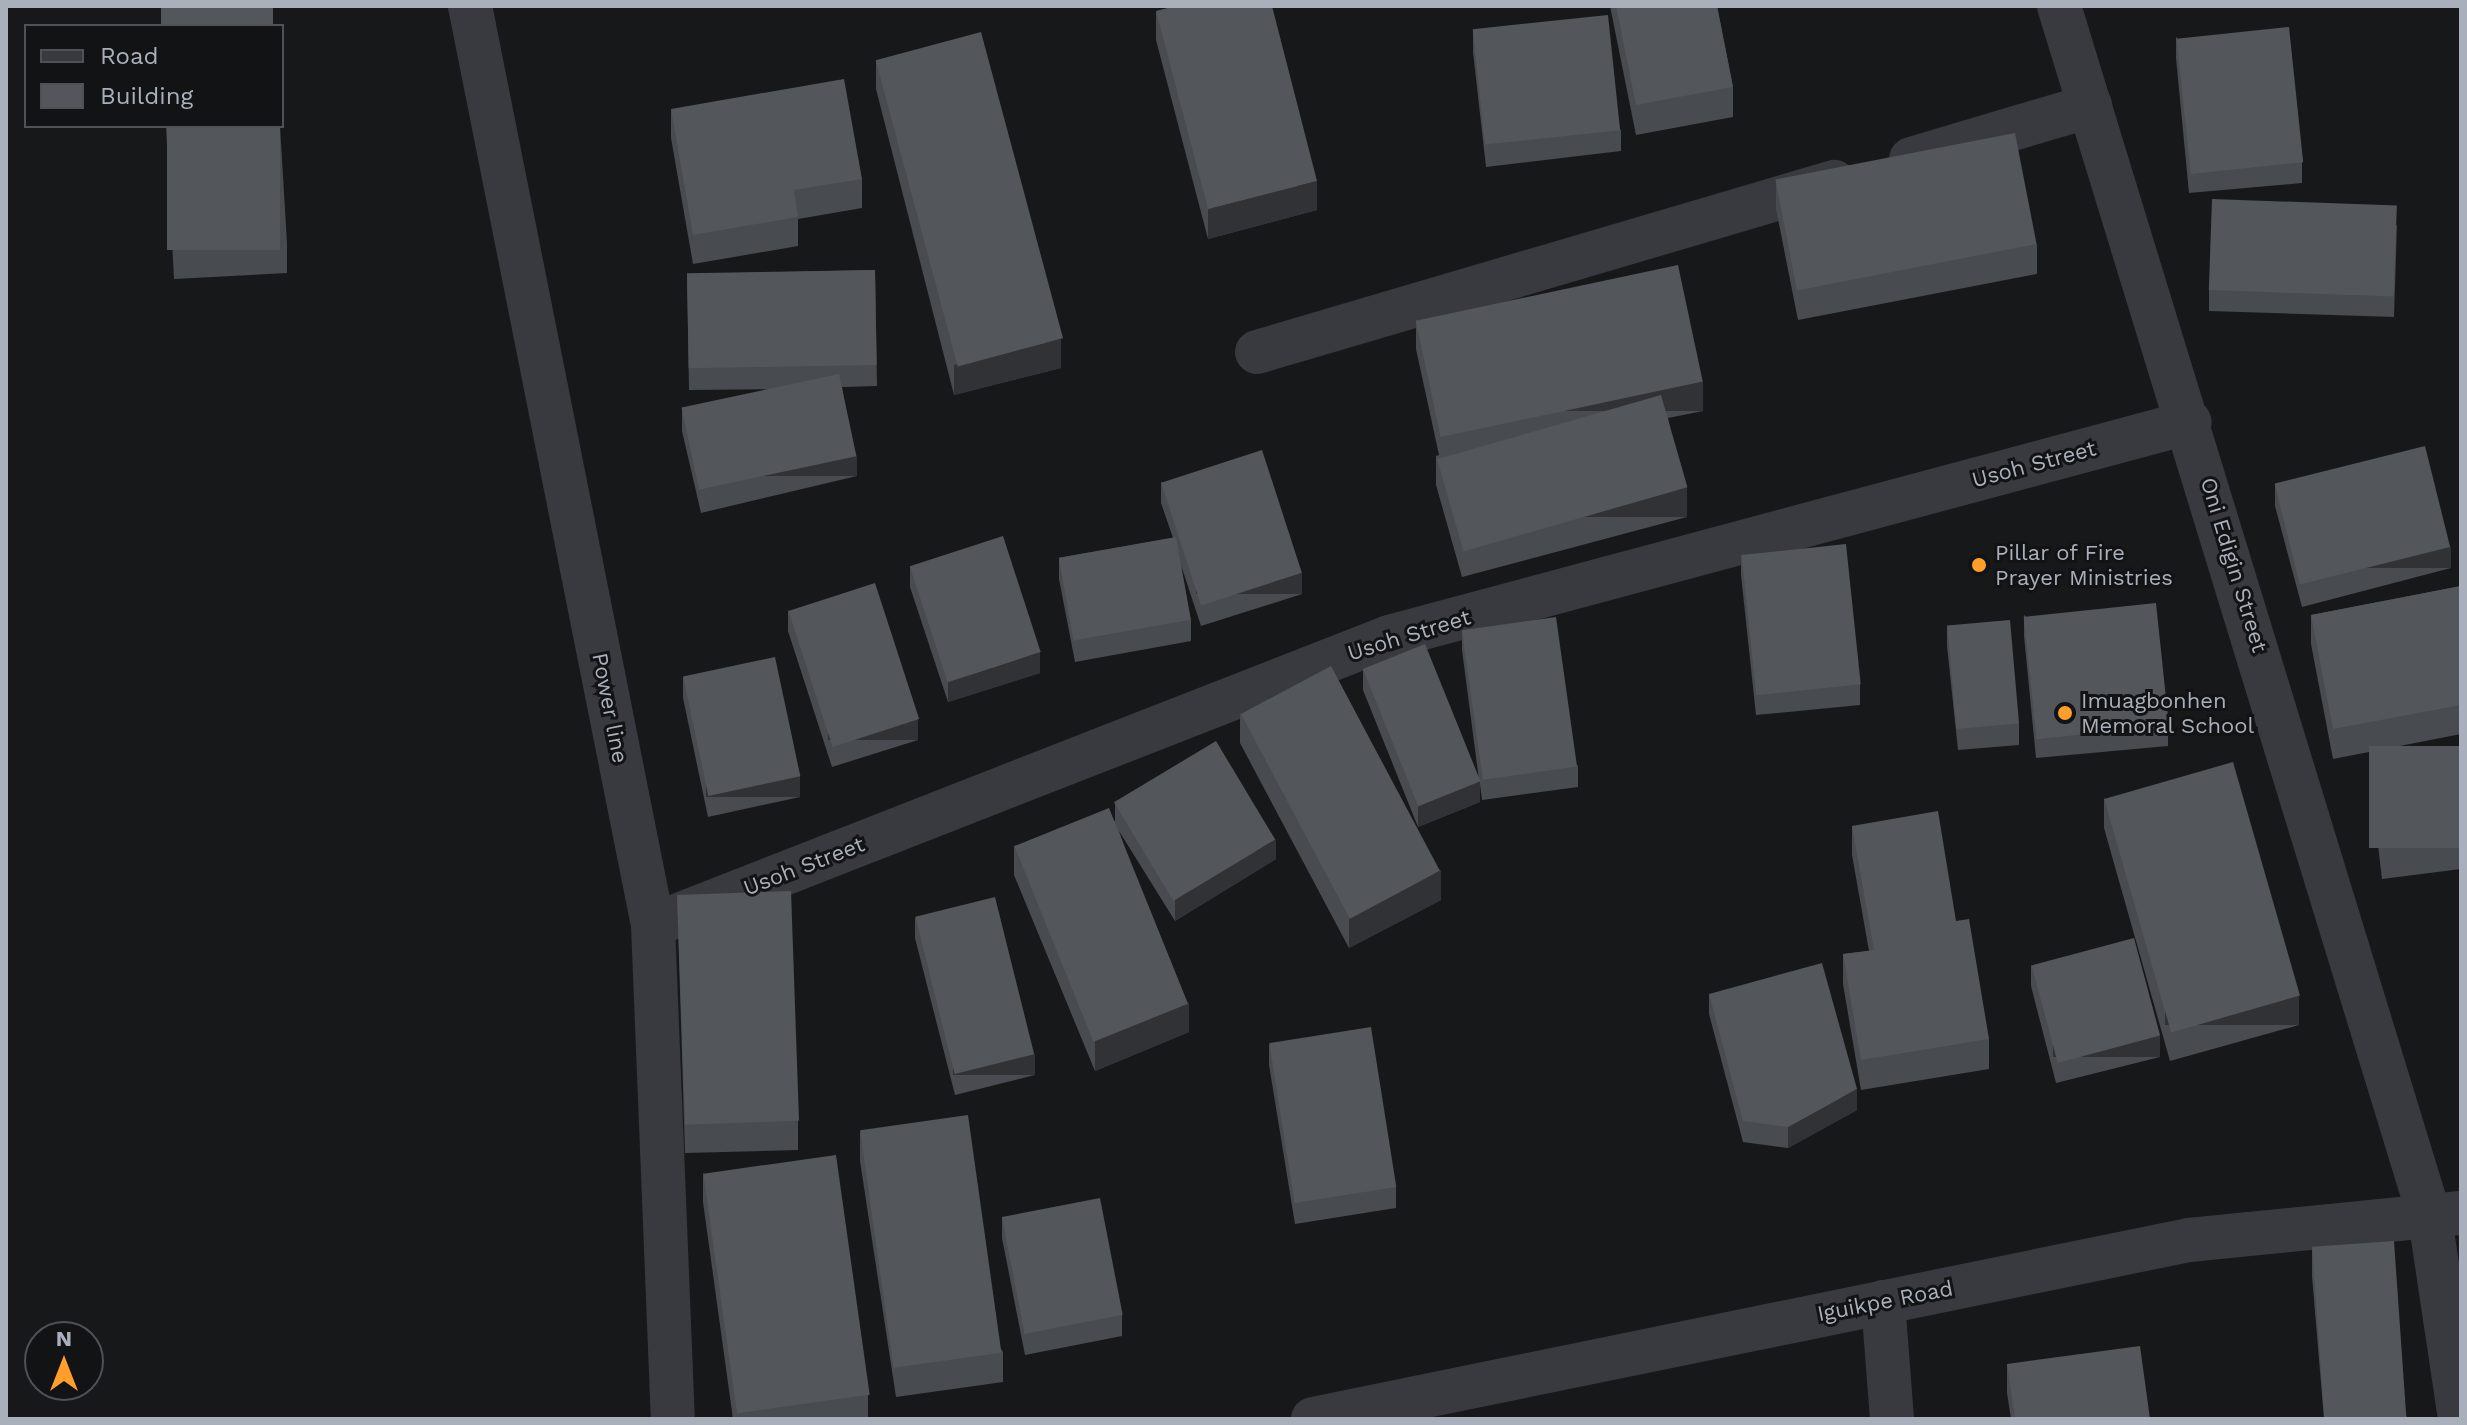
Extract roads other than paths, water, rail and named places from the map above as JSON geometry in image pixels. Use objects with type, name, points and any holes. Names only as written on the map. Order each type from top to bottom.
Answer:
[{"type":"street","name":"Power line","points":[[470,6],[653,925],[673,1419]]},
{"type":"street","name":"Oni Edigin Street","points":[[2059,6],[2446,1216],[2460,1419]]},
{"type":"street","points":[[1257,352],[2090,106]]},
{"type":"street","name":"Usoh Street","points":[[653,925],[1389,637],[2190,422]]},
{"type":"street","name":"Iguikpe Road","points":[[1313,1419],[2189,1240],[2446,1216]]},
{"type":"street","points":[[1883,1302],[1892,1419]]},
{"type":"place","name":"Pillar of Fire Prayer Ministries","points":[[1979,565]]},
{"type":"place","name":"Imuagbonhen Memoral School","points":[[2065,713]]}]
